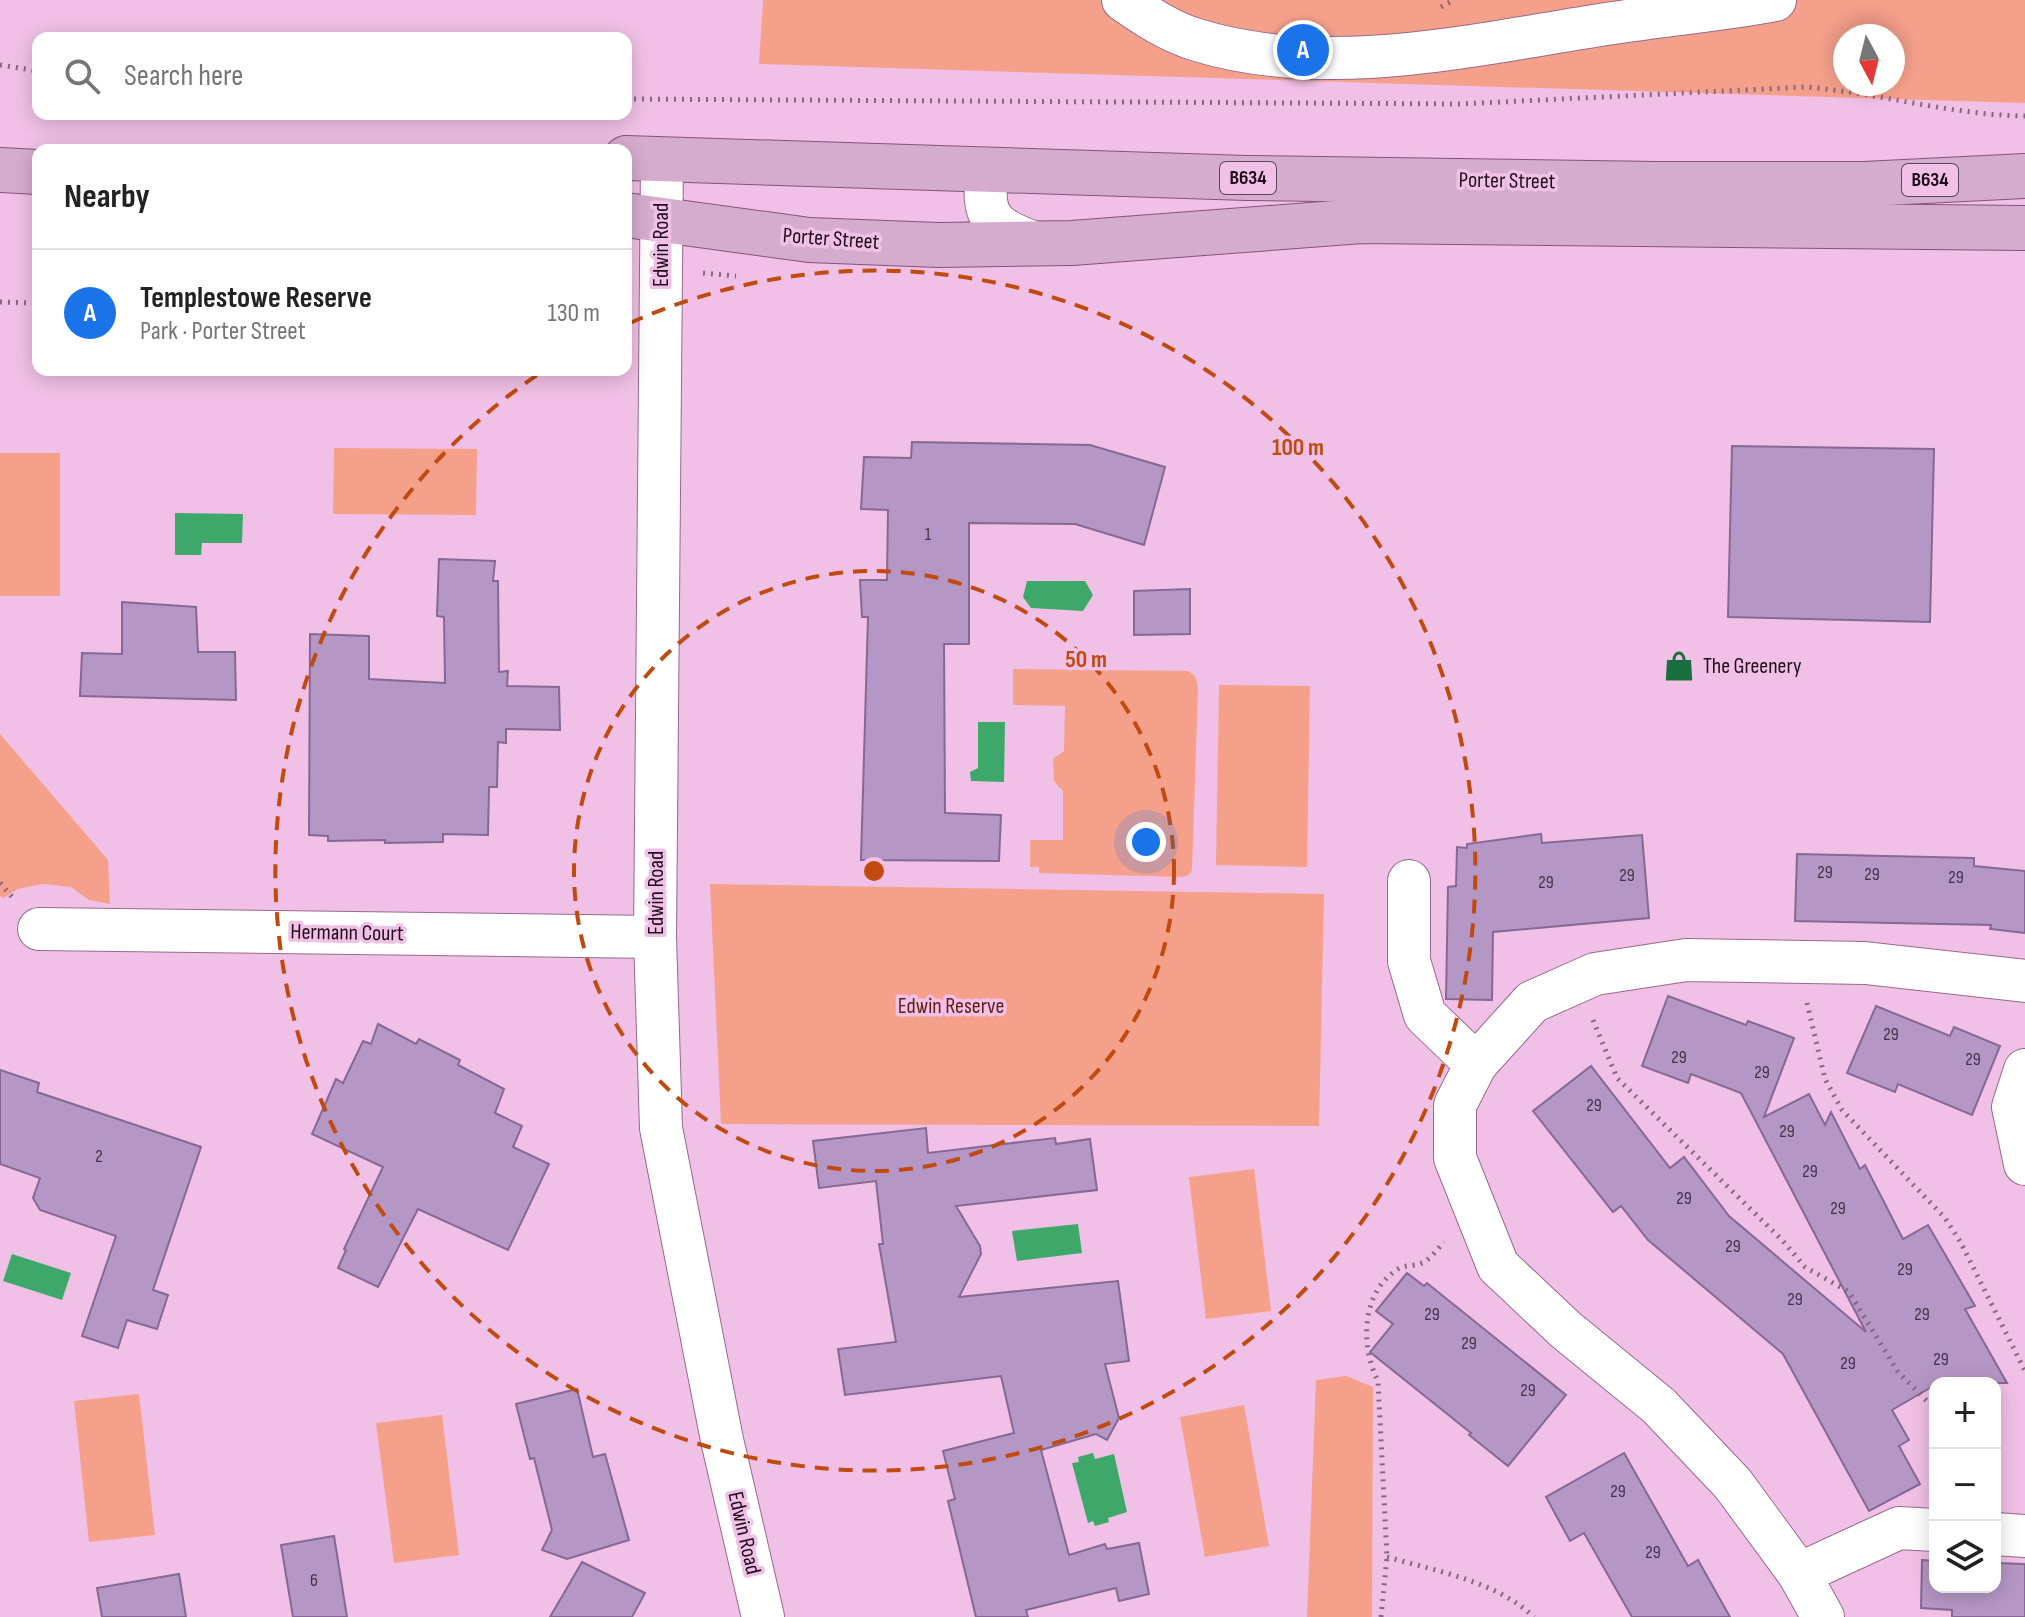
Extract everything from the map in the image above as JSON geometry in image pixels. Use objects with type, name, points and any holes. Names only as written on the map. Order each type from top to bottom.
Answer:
[{"type":"main road","points":[[0,158],[32,157]]},
{"type":"main road","name":"Porter Street","points":[[644,159],[1262,178],[1687,184],[1864,184],[2025,176]]},
{"type":"main road","points":[[0,170],[32,172]]},
{"type":"main road","name":"Porter Street","points":[[643,217],[809,240],[938,245],[1038,244],[1171,237],[1362,221],[2025,228]]},
{"type":"street","points":[[1123,0],[1153,21],[1196,40],[1257,53],[1388,57],[1775,0]]},
{"type":"street","name":"Edwin Road","points":[[644,159],[655,937],[661,1128],[722,1440],[763,1617]]},
{"type":"street","name":"Porter Street","points":[[988,170],[984,193],[989,216],[1004,232],[1038,244]]},
{"type":"street","points":[[1409,881],[1409,961],[1425,1015],[1476,1064]]},
{"type":"street","name":"Hermann Court","points":[[39,929],[655,937]]},
{"type":"street","points":[[1823,1617],[1799,1574],[1733,1484],[1659,1406],[1566,1330],[1498,1266],[1455,1158],[1455,1105],[1476,1064],[1532,1002],[1595,974],[1686,960],[1865,963],[2025,981]]},
{"type":"street","points":[[2025,1070],[2013,1107],[2025,1164]]},
{"type":"street","points":[[1799,1574],[1899,1528],[1929,1530]]},
{"type":"street","points":[[2001,1534],[2025,1536]]},
{"type":"path","points":[[0,65],[32,70]]},
{"type":"path","points":[[0,302],[32,303]]},
{"type":"path","points":[[1801,962],[1810,1022],[1825,1079],[1842,1110],[1945,1218],[1961,1243],[2025,1371]]},
{"type":"path","points":[[1577,982],[1617,1078],[1782,1240],[1805,1267],[1849,1292],[1898,1372],[1929,1403]]},
{"type":"path","points":[[1381,1617],[1387,1557],[1378,1381],[1368,1361],[1366,1325],[1378,1286],[1400,1267],[1423,1263],[1476,1210]]},
{"type":"path","points":[[1387,1557],[1466,1580],[1519,1603],[1534,1617]]},
{"type":"green space","points":[[763,0],[2025,0],[2025,103],[759,64]]},
{"type":"green space","points":[[334,448],[477,449],[476,515],[333,514]]},
{"type":"green space","points":[[0,453],[60,453],[60,596],[0,596]]},
{"type":"green space","points":[[1013,669],[1188,671],[1195,677],[1198,690],[1192,870],[1189,875],[1039,873],[1039,867],[1030,867],[1030,840],[1063,840],[1063,791],[1054,781],[1053,759],[1064,751],[1065,706],[1013,705]]},
{"type":"green space","points":[[1219,685],[1310,686],[1307,867],[1216,865]]},
{"type":"green space","points":[[0,734],[108,860],[110,904],[89,900],[71,887],[42,884],[18,889],[3,898],[0,896]]},
{"type":"green space","name":"Edwin Reserve","points":[[710,884],[1324,894],[1319,1126],[721,1124]]},
{"type":"green space","points":[[1254,1169],[1271,1311],[1206,1319],[1189,1177]]},
{"type":"green space","points":[[1346,1376],[1373,1387],[1372,1617],[1307,1617],[1316,1380]]},
{"type":"green space","points":[[139,1394],[155,1535],[89,1542],[74,1401]]},
{"type":"green space","points":[[1244,1405],[1269,1546],[1205,1557],[1180,1417]]},
{"type":"green space","points":[[442,1415],[459,1555],[394,1563],[376,1423]]},
{"type":"shaded area","points":[[175,513],[243,514],[242,543],[202,543],[201,555],[175,555]]},
{"type":"shaded area","points":[[1027,581],[1085,581],[1093,595],[1083,611],[1031,608],[1023,597]]},
{"type":"shaded area","points":[[978,722],[1005,722],[1004,782],[971,781],[970,772],[978,768]]},
{"type":"shaded area","points":[[1078,1224],[1082,1253],[1017,1261],[1012,1231]]},
{"type":"shaded area","points":[[12,1254],[71,1273],[62,1300],[3,1281]]},
{"type":"shaded area","points":[[1093,1453],[1095,1459],[1114,1454],[1127,1512],[1095,1526],[1093,1521],[1088,1523],[1072,1463],[1079,1462],[1078,1457]]},
{"type":"building","points":[[912,442],[1090,445],[1165,467],[1144,545],[1075,524],[969,523],[969,644],[944,644],[945,813],[1001,815],[999,861],[861,860],[868,617],[862,617],[860,580],[887,580],[888,510],[861,509],[864,457],[911,458]]},
{"type":"building","points":[[1732,446],[1934,449],[1930,622],[1728,617]]},
{"type":"building","points":[[439,559],[495,561],[493,581],[498,581],[499,672],[508,671],[507,686],[559,687],[560,730],[506,729],[506,743],[498,742],[497,787],[489,787],[488,835],[443,834],[443,842],[385,843],[385,840],[328,841],[328,836],[309,835],[310,634],[369,636],[369,679],[445,683],[444,617],[437,616]]},
{"type":"building","points":[[1190,589],[1190,634],[1134,635],[1134,591]]},
{"type":"building","points":[[122,602],[196,607],[198,652],[235,652],[236,700],[80,696],[82,653],[122,654]]},
{"type":"building","points":[[1541,834],[1542,843],[1642,835],[1649,918],[1493,932],[1492,1000],[1446,999],[1448,887],[1456,886],[1457,847],[1467,848],[1467,844]]},
{"type":"building","points":[[1797,854],[1974,858],[1974,866],[2025,871],[2025,933],[1990,929],[1991,925],[1795,921]]},
{"type":"building","points":[[1668,996],[1746,1025],[1748,1021],[1794,1038],[1764,1117],[1809,1094],[1825,1125],[1831,1112],[1860,1169],[1865,1165],[1903,1239],[1928,1225],[1975,1306],[1965,1309],[2007,1383],[2001,1383],[2001,1377],[1929,1377],[1929,1388],[1892,1410],[1909,1440],[1899,1446],[1920,1484],[1869,1511],[1783,1354],[1648,1240],[1621,1206],[1613,1212],[1533,1111],[1591,1066],[1670,1168],[1684,1157],[1729,1216],[1866,1332],[1741,1093],[1691,1074],[1688,1083],[1642,1066]]},
{"type":"building","points":[[1876,1006],[1950,1036],[1954,1027],[2000,1046],[1972,1115],[1898,1084],[1895,1092],[1847,1073]]},
{"type":"building","points":[[378,1024],[416,1044],[419,1039],[460,1060],[458,1065],[504,1089],[495,1113],[522,1126],[513,1147],[549,1164],[508,1250],[418,1209],[378,1287],[338,1268],[383,1167],[312,1134],[336,1079],[343,1083],[363,1041],[371,1044]]},
{"type":"building","points":[[0,1070],[39,1083],[37,1092],[201,1147],[153,1290],[168,1295],[157,1329],[127,1320],[118,1348],[82,1336],[116,1236],[40,1210],[33,1198],[40,1178],[0,1164]]},
{"type":"building","points":[[926,1128],[928,1153],[1055,1138],[1056,1144],[1090,1139],[1097,1190],[956,1206],[980,1246],[981,1254],[959,1297],[1118,1281],[1129,1361],[1105,1364],[1119,1418],[1107,1440],[1096,1434],[1041,1450],[1069,1555],[1105,1544],[1107,1549],[1139,1543],[1149,1594],[1119,1601],[1116,1588],[1026,1610],[1028,1617],[976,1617],[948,1501],[955,1499],[943,1451],[1014,1433],[1001,1376],[845,1395],[838,1349],[896,1342],[879,1244],[883,1244],[876,1181],[819,1188],[813,1141]]},
{"type":"building","points":[[1407,1273],[1424,1286],[1427,1283],[1566,1395],[1508,1466],[1370,1352],[1393,1324],[1376,1311]]},
{"type":"building","points":[[577,1389],[593,1457],[605,1454],[629,1540],[567,1559],[542,1550],[552,1530],[534,1458],[530,1459],[516,1404]]},
{"type":"building","points":[[1624,1453],[1688,1566],[1698,1560],[1730,1617],[1632,1617],[1584,1533],[1570,1541],[1546,1497]]},
{"type":"building","points":[[334,1536],[347,1617],[293,1617],[281,1545]]},
{"type":"building","points":[[1922,1560],[1929,1561],[1929,1593],[2001,1593],[2001,1563],[2025,1564],[2025,1617],[1952,1617],[1952,1610],[1921,1608]]},
{"type":"building","points":[[582,1562],[645,1593],[632,1617],[550,1617]]},
{"type":"building","points":[[179,1574],[186,1617],[102,1617],[97,1588]]},
{"type":"place","name":"Templestowe Reserve","points":[[1303,50]]},
{"type":"place","name":"The Greenery","points":[[1679,666]]}]
